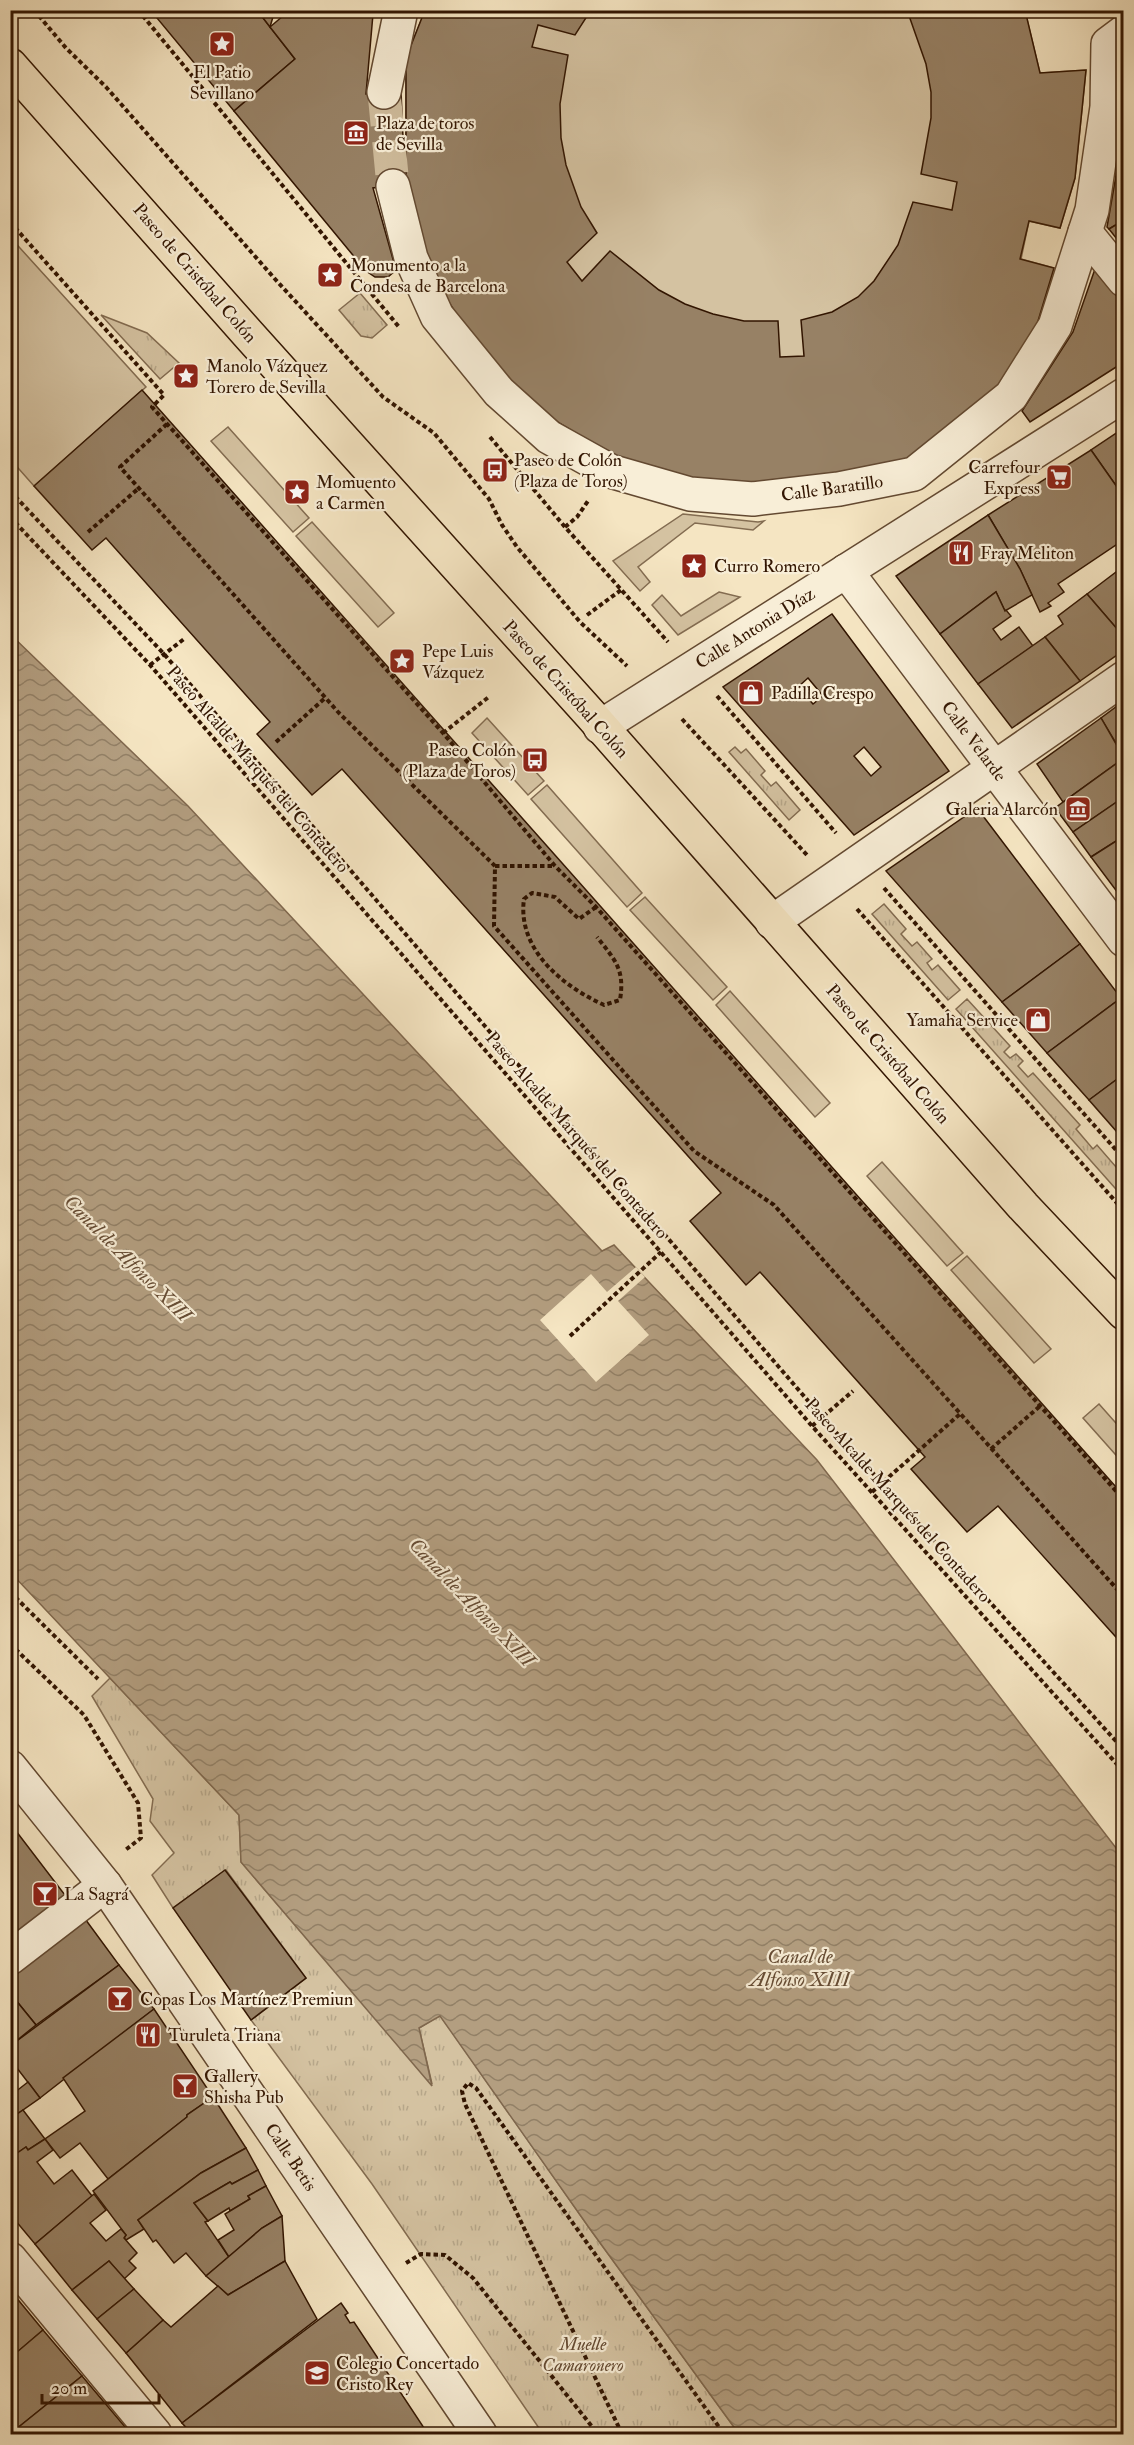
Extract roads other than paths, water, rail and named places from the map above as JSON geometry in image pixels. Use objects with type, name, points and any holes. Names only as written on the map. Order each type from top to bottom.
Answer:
[{"type":"main road","name":"Paseo de Cristóbal Colón","points":[[10,65],[1023,1206],[1124,1313]]},
{"type":"street","points":[[384,93],[401,10]]},
{"type":"street","name":"Calle Baratillo","points":[[393,186],[411,258],[437,316],[499,392],[549,437],[610,471],[690,494],[753,498],[849,487],[914,474],[1011,396],[1055,326],[1092,210],[1107,107],[1108,44],[1124,32]]},
{"type":"street","points":[[1085,232],[1124,280]]},
{"type":"street","name":"Calle Antonia Díaz","points":[[600,727],[1124,395]]},
{"type":"street","name":"Calle Velarde","points":[[846,571],[1124,940]]},
{"type":"street","points":[[772,922],[1124,678]]},
{"type":"street","name":"Calle Betis","points":[[10,1767],[105,1885],[480,2434]]},
{"type":"street","points":[[10,1958],[105,1885]]},
{"type":"street","points":[[10,2259],[155,2434]]},
{"type":"water","name":"Canal de Alfonso XIII","points":[[10,634],[188,806],[602,1251],[614,1245],[817,1460],[1123,1857],[1123,2434],[739,2434],[590,2229],[440,2016],[419,2028],[432,2086],[241,1862],[239,1815],[11,1573]]},
{"type":"tunnel","points":[[384,92],[393,186]]},
{"type":"place","name":"El Patio Sevillano","points":[[222,44]]},
{"type":"place","name":"Plaza de toros de Sevilla","points":[[356,133]]},
{"type":"place","name":"Monumento a la Condesa de Barcelona","points":[[330,275]]},
{"type":"place","name":"Manolo Vázquez Torero de Sevilla","points":[[186,376]]},
{"type":"place","name":"Paseo de Colón (Plaza de Toros)","points":[[495,470]]},
{"type":"place","name":"Carrefour Express","points":[[1059,477]]},
{"type":"place","name":"Momuento a Carmen","points":[[297,492]]},
{"type":"place","name":"Fray Meliton","points":[[961,553]]},
{"type":"place","name":"Curro Romero","points":[[694,566]]},
{"type":"place","name":"Pepe Luis Vázquez","points":[[402,661]]},
{"type":"place","name":"Padilla Crespo","points":[[751,693]]},
{"type":"place","name":"Paseo Colón (Plaza de Toros)","points":[[535,760]]},
{"type":"place","name":"Galeria Alarcón","points":[[1078,809]]},
{"type":"place","name":"Yamaha Service","points":[[1038,1020]]},
{"type":"place","name":"La Sagrá","points":[[45,1894]]},
{"type":"place","name":"Copas Los Martínez Premiun","points":[[120,1999]]},
{"type":"place","name":"Turuleta Triana","points":[[148,2035]]},
{"type":"place","name":"Gallery Shisha Pub","points":[[185,2086]]},
{"type":"place","name":"Colegio Concertado Cristo Rey","points":[[317,2373]]},
{"type":"park label","name":"Muelle Camaronero","points":[[583,2354]]}]
